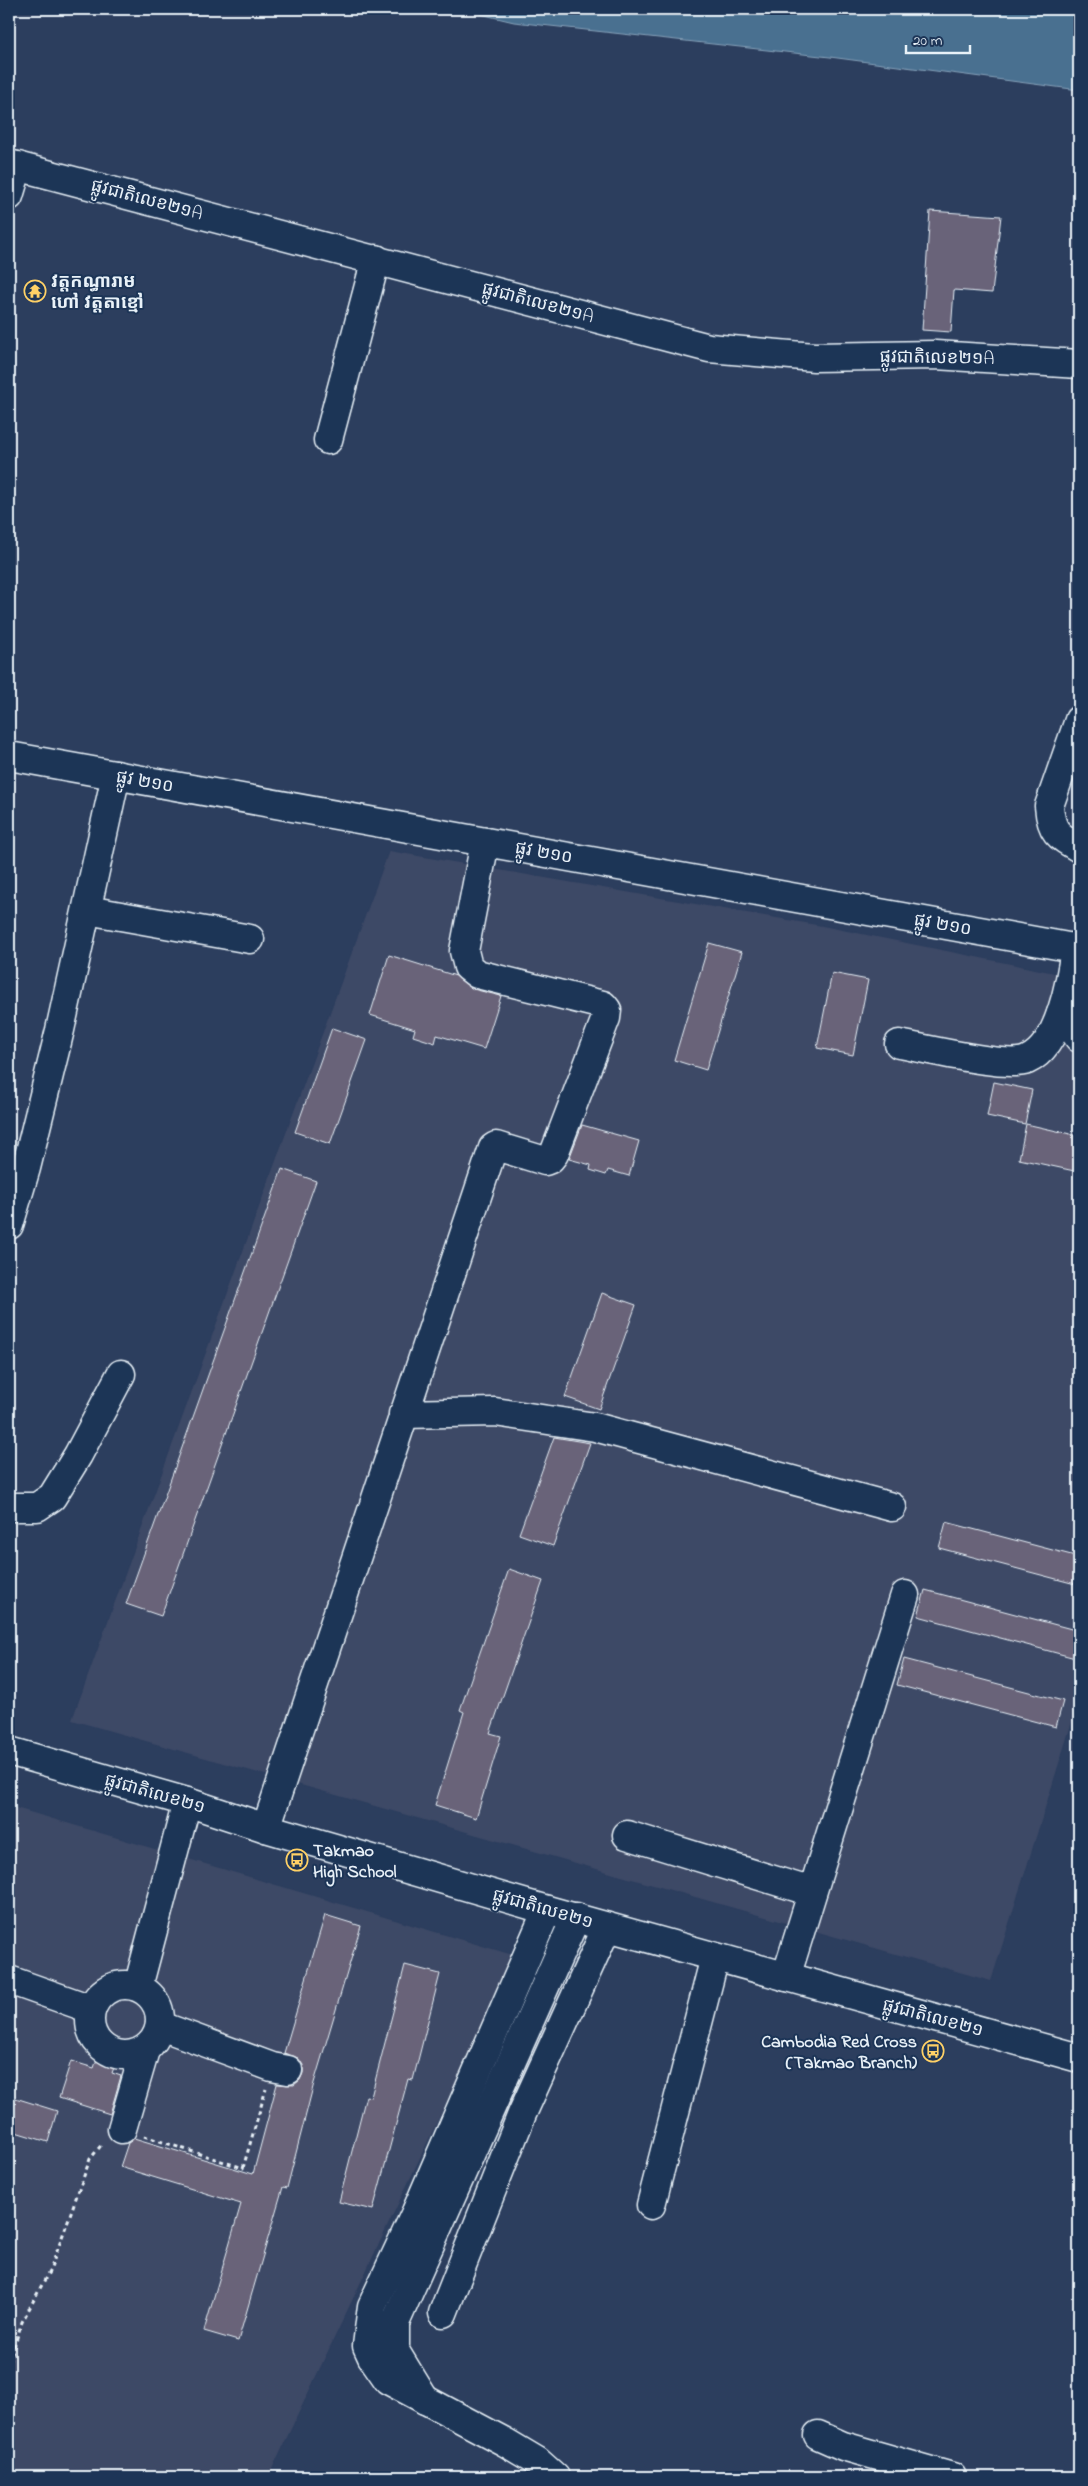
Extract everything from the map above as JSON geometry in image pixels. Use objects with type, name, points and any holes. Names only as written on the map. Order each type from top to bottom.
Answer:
[{"type":"street","points":[[9,196],[14,165]]},
{"type":"street","name":"ផ្លូវជាតិលេខ២១A","points":[[14,165],[709,348],[814,357],[935,355],[1079,364]]},
{"type":"street","points":[[328,440],[376,259]]},
{"type":"street","points":[[1079,720],[1049,806],[1050,821],[1057,835],[1079,848]]},
{"type":"street","name":"ផ្លូវ ២១០","points":[[9,756],[1077,948]]},
{"type":"street","points":[[9,1225],[18,1167],[86,910],[116,776]]},
{"type":"street","points":[[266,1828],[493,1148],[496,1146],[550,1160],[554,1154],[606,1018],[606,1010],[603,1005],[477,974],[468,967],[464,951],[485,842]]},
{"type":"street","points":[[86,910],[250,939]]},
{"type":"street","points":[[899,1044],[1001,1062],[1027,1061],[1045,1047],[1061,1014],[1072,979],[1077,948]]},
{"type":"street","points":[[1061,1014],[1079,1038]]},
{"type":"street","points":[[9,1507],[37,1507],[52,1497],[78,1455],[121,1374]]},
{"type":"street","points":[[404,1414],[495,1412],[595,1427],[892,1507]]},
{"type":"street","points":[[786,1977],[905,1595]]},
{"type":"street","name":"ផ្លូវជាតិលេខ២១","points":[[9,1751],[607,1927],[786,1977],[1078,2053]]},
{"type":"street","points":[[138,1987],[187,1802]]},
{"type":"street","points":[[627,1835],[812,1892]]},
{"type":"street","points":[[547,1910],[416,2212],[372,2306],[367,2346],[372,2358],[388,2380],[506,2442],[537,2461],[555,2477]]},
{"type":"street","points":[[426,2401],[394,2351],[395,2323],[576,1917]]},
{"type":"street","points":[[444,2313],[522,2114],[607,1927]]},
{"type":"street","points":[[651,2205],[715,1956]]},
{"type":"street","points":[[9,1980],[91,2009]]},
{"type":"street","points":[[124,1984],[138,1987],[152,1996],[159,2010],[160,2026],[155,2039],[145,2050],[131,2056],[117,2055],[104,2048],[94,2038],[89,2024],[91,2009],[98,1996],[110,1988],[124,1984]]},
{"type":"street","points":[[160,2026],[280,2068]]},
{"type":"street","points":[[122,2129],[145,2050]]},
{"type":"street","points":[[818,2435],[843,2446],[952,2477]]},
{"type":"path","points":[[9,2362],[22,2322],[41,2291],[51,2268],[90,2159],[101,2145],[122,2129],[243,2168],[280,2068]]},
{"type":"shaded area","points":[[459,9],[1079,9],[1079,90],[830,57],[514,22]]},
{"type":"shaded area","points":[[389,851],[822,926],[1079,978],[1079,1699],[991,1981],[72,1720]]},
{"type":"shaded area","points":[[9,1806],[516,1956],[268,2477],[9,2477]]},
{"type":"building","points":[[930,211],[1001,216],[992,293],[954,290],[951,332],[922,330]]},
{"type":"building","points":[[709,943],[742,952],[706,1070],[674,1060]]},
{"type":"building","points":[[389,955],[456,976],[473,989],[501,996],[484,1049],[437,1035],[435,1043],[413,1036],[415,1029],[370,1015]]},
{"type":"building","points":[[832,973],[868,980],[853,1055],[817,1048]]},
{"type":"building","points":[[332,1028],[367,1040],[330,1144],[295,1132]]},
{"type":"building","points":[[994,1082],[1032,1090],[1025,1124],[987,1116]]},
{"type":"building","points":[[1026,1124],[1079,1136],[1079,1172],[1019,1159]]},
{"type":"building","points":[[582,1125],[639,1141],[629,1176],[608,1170],[606,1175],[590,1170],[591,1165],[569,1159]]},
{"type":"building","points":[[282,1169],[316,1181],[161,1616],[126,1604]]},
{"type":"building","points":[[602,1293],[636,1305],[599,1409],[565,1397]]},
{"type":"building","points":[[554,1437],[590,1443],[553,1546],[519,1534]]},
{"type":"building","points":[[946,1522],[1079,1557],[1079,1585],[939,1548]]},
{"type":"building","points":[[509,1569],[543,1581],[490,1733],[501,1736],[476,1818],[435,1805],[464,1712],[460,1710]]},
{"type":"building","points":[[925,1590],[1079,1631],[1079,1659],[918,1616]]},
{"type":"building","points":[[904,1659],[1063,1701],[1056,1727],[897,1685]]},
{"type":"building","points":[[325,1915],[361,1926],[314,2083],[287,2188],[283,2187],[238,2341],[204,2331],[241,2204],[120,2167],[128,2143],[134,2138],[253,2174],[277,2084],[294,2085],[300,2080],[303,2073],[303,2065],[298,2058],[284,2053]]},
{"type":"building","points":[[405,1965],[440,1974],[413,2080],[408,2079],[373,2210],[339,2202],[366,2096],[371,2097]]},
{"type":"building","points":[[99,2053],[117,2059],[112,2073],[121,2076],[110,2114],[59,2098],[71,2061],[94,2068]]},
{"type":"building","points":[[9,2096],[57,2111],[48,2142],[9,2130]]},
{"type":"place","name":"វត្តកណ្ធារាម ហៅ វត្តតាខ្មៅ","points":[[35,291]]},
{"type":"place","name":"Takmao High School","points":[[297,1860]]},
{"type":"place","name":"Cambodia Red Cross (Takmao Branch)","points":[[933,2051]]}]
